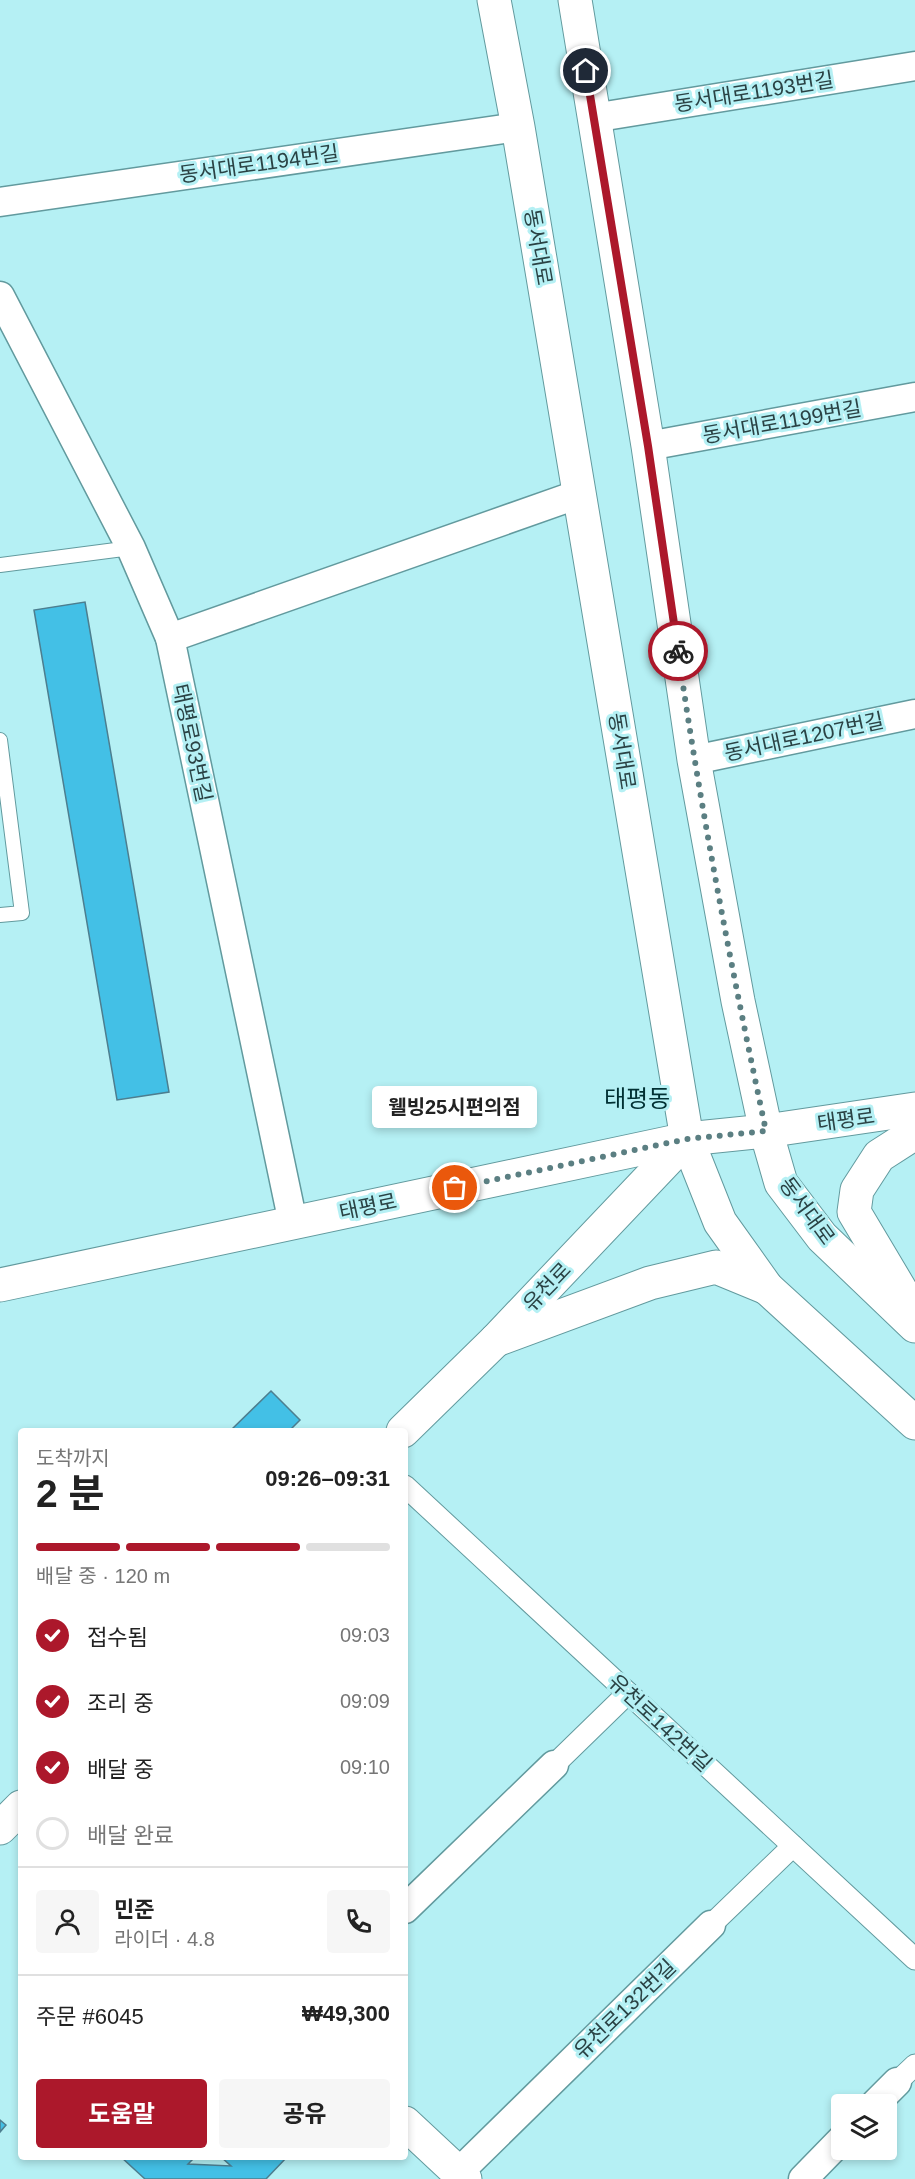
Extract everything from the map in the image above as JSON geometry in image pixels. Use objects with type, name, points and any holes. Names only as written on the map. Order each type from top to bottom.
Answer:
[{"type":"street","name":"동서대로","points":[[494,0],[518,127],[687,1139],[720,1222],[767,1287],[915,1423]]},
{"type":"street","name":"동서대로","points":[[575,0],[648,446],[694,760],[738,1001],[766,1131],[781,1183],[822,1238],[915,1326]]},
{"type":"street","name":"동서대로1193번길","points":[[593,118],[915,66]]},
{"type":"street","name":"동서대로1194번길","points":[[0,202],[518,127]]},
{"type":"street","name":"태평로93번길","points":[[0,296],[131,548],[170,638],[292,1222]]},
{"type":"street","name":"동서대로1199번길","points":[[648,446],[915,397]]},
{"type":"street","points":[[170,638],[579,494]]},
{"type":"street","name":"동서대로1207번길","points":[[694,760],[915,714]]},
{"type":"street","name":"태평로","points":[[0,1285],[687,1139],[766,1131],[915,1109]]},
{"type":"street","points":[[915,1133],[879,1156],[857,1190],[854,1212],[915,1316]]},
{"type":"street","name":"유천로","points":[[406,1428],[496,1340],[687,1139]]},
{"type":"street","points":[[496,1340],[650,1283],[716,1267],[767,1287]]},
{"type":"street","name":"유천로142번길","points":[[408,1489],[915,1959]]},
{"type":"street","points":[[408,1906],[628,1693]]},
{"type":"street","points":[[0,1828],[18,1810]]},
{"type":"street","name":"유천로132번길","points":[[408,2126],[462,2176],[793,1846]]},
{"type":"street","points":[[885,2094],[906,2074]]},
{"type":"street","points":[[802,2179],[831,2150]]},
{"type":"lane","points":[[0,565],[131,548]]},
{"type":"lane","points":[[0,740],[22,913],[0,915]]},
{"type":"building","points":[[85,602],[169,1092],[117,1100],[34,610]]},
{"type":"building","points":[[271,1391],[300,1420],[292,1428],[233,1428]]},
{"type":"building","points":[[0,2120],[6,2125],[0,2132]]},
{"type":"building","points":[[124,2160],[192,2160],[188,2164],[231,2166],[224,2160],[284,2160],[266,2179],[145,2179]]},
{"type":"way so far","points":[[455,1188],[687,1139],[766,1131],[738,1001],[694,760],[678,651]]},
{"type":"place","name":"웰빙25시편의점","points":[[455,1188]]},
{"type":"district","name":"태평동","points":[[637,1099]]},
{"type":"route","points":[[586,71],[648,446],[678,651]]}]
